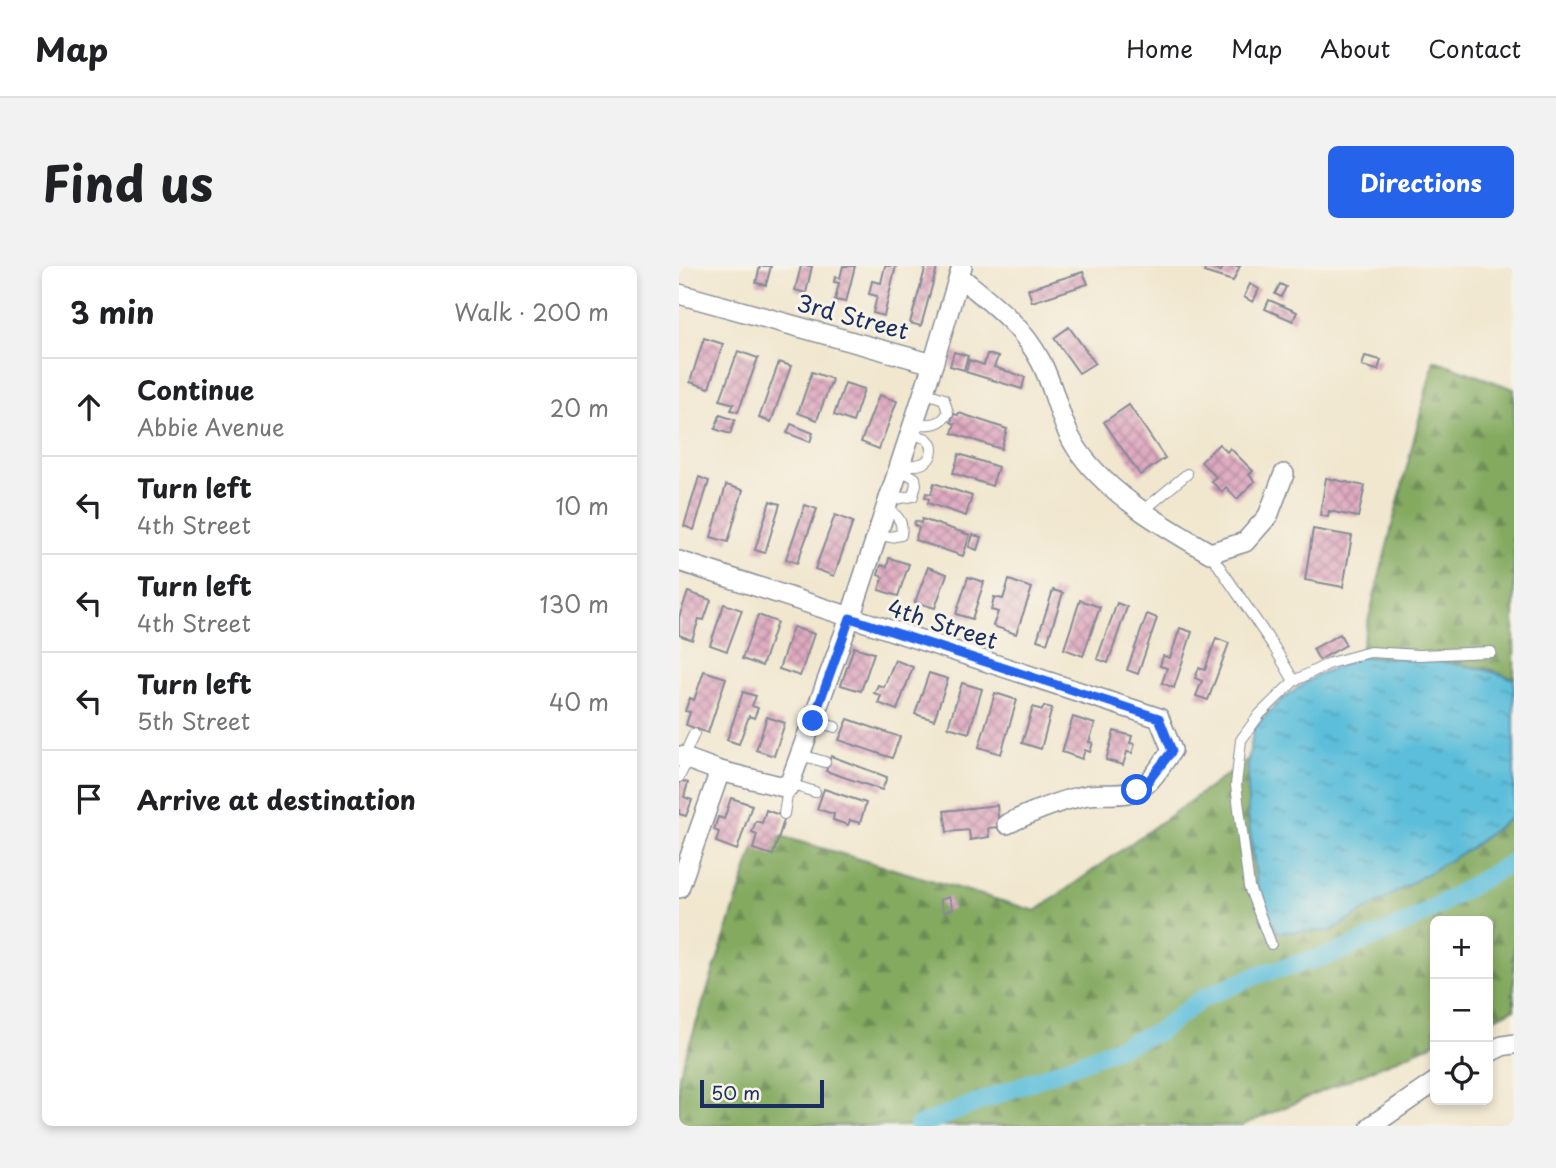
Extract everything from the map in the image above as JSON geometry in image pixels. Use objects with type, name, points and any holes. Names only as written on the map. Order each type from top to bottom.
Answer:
[{"type":"street","points":[[683,758],[720,771],[789,786],[888,504],[960,271],[1020,330],[1040,360],[1065,427],[1079,452],[1100,475],[1155,521],[1210,553],[1245,542],[1268,516],[1284,474]]},
{"type":"street","name":"3rd Street","points":[[679,294],[933,364]]},
{"type":"street","name":"4th Street","points":[[679,561],[1159,718],[1172,751],[1146,784],[1126,794],[1078,798],[1031,812],[1007,824]]},
{"type":"street","points":[[679,888],[720,771]]},
{"type":"street","points":[[1493,1051],[1514,1044]]},
{"type":"street","points":[[1371,1126],[1430,1085]]},
{"type":"lane","points":[[912,429],[936,424],[943,421],[948,414],[944,398],[924,392]]},
{"type":"lane","points":[[1143,511],[1187,474]]},
{"type":"lane","points":[[1210,553],[1294,681]]},
{"type":"lane","points":[[1271,943],[1249,887],[1236,785],[1241,740],[1260,714],[1294,681],[1330,663],[1370,652],[1419,655],[1492,652]]},
{"type":"lane","points":[[813,721],[835,727]]},
{"type":"lane","points":[[679,777],[683,758],[694,734]]},
{"type":"lane","points":[[801,755],[825,762]]},
{"type":"lane","points":[[784,814],[789,786],[815,792]]},
{"type":"green space","points":[[1434,360],[1514,389],[1514,679],[1485,668],[1359,657]]},
{"type":"green space","points":[[1248,760],[1248,815],[1257,885],[1470,848],[1514,815],[1514,1009],[1493,1019],[1493,916],[1430,916],[1430,1045],[1241,1126],[679,1126],[679,1076],[760,830],[1036,911]]},
{"type":"water","points":[[1359,657],[1418,659],[1457,664],[1514,679],[1514,815],[1470,848],[1331,931],[1277,932],[1257,885],[1248,815],[1248,760],[1254,727],[1281,700],[1317,675]]},
{"type":"building","points":[[760,266],[771,266],[766,285],[756,283]]},
{"type":"building","points":[[801,266],[812,266],[806,293],[795,290]]},
{"type":"building","points":[[843,266],[855,266],[846,302],[835,300],[839,283],[834,282],[835,277],[840,278]]},
{"type":"building","points":[[885,266],[896,266],[884,316],[873,313],[877,296],[869,294],[872,281],[881,283]]},
{"type":"building","points":[[926,266],[937,268],[921,326],[910,323]]},
{"type":"building","points":[[1206,266],[1221,271],[1224,266],[1240,266],[1233,281],[1204,272]]},
{"type":"building","points":[[1083,272],[1088,284],[1032,302],[1028,289]]},
{"type":"building","points":[[1250,284],[1259,289],[1253,302],[1244,297]]},
{"type":"building","points":[[1280,284],[1286,287],[1281,297],[1275,294]]},
{"type":"building","points":[[1269,300],[1297,312],[1293,321],[1265,309]]},
{"type":"building","points":[[1069,327],[1095,363],[1079,373],[1054,338]]},
{"type":"building","points":[[704,338],[723,344],[709,388],[690,382]]},
{"type":"building","points":[[738,351],[758,358],[738,412],[731,410],[734,404],[720,400]]},
{"type":"building","points":[[954,352],[968,356],[964,370],[950,366]]},
{"type":"building","points":[[987,354],[998,357],[994,367],[1025,377],[1022,389],[966,372],[969,360],[984,365]]},
{"type":"building","points":[[1365,356],[1381,360],[1378,370],[1362,366]]},
{"type":"building","points":[[779,362],[791,366],[771,422],[759,418]]},
{"type":"building","points":[[812,372],[832,379],[817,420],[798,413]]},
{"type":"building","points":[[845,383],[864,389],[853,422],[834,415]]},
{"type":"building","points":[[879,395],[897,401],[879,449],[861,442]]},
{"type":"building","points":[[1129,405],[1165,458],[1140,475],[1104,422]]},
{"type":"building","points":[[959,413],[1007,429],[1001,449],[952,433],[955,424],[951,422],[954,414]]},
{"type":"building","points":[[720,415],[735,420],[730,434],[715,429]]},
{"type":"building","points":[[791,424],[813,433],[810,442],[787,433]]},
{"type":"building","points":[[1219,444],[1227,452],[1230,448],[1253,471],[1249,475],[1255,481],[1237,499],[1226,487],[1222,492],[1211,481],[1216,477],[1201,462]]},
{"type":"building","points":[[959,454],[998,467],[992,486],[953,473]]},
{"type":"building","points":[[699,477],[709,481],[694,530],[684,526]]},
{"type":"building","points":[[1326,478],[1365,486],[1358,517],[1329,511],[1328,517],[1320,515]]},
{"type":"building","points":[[934,483],[972,496],[966,516],[928,503],[926,493],[931,494]]},
{"type":"building","points":[[726,485],[743,490],[728,542],[711,537]]},
{"type":"building","points":[[770,501],[780,504],[765,553],[755,550]]},
{"type":"building","points":[[805,505],[817,509],[797,563],[786,559]]},
{"type":"building","points":[[835,515],[853,522],[834,576],[815,569]]},
{"type":"building","points":[[922,519],[970,535],[963,556],[915,540],[919,528],[914,525],[915,521],[921,523]]},
{"type":"building","points":[[1313,529],[1352,536],[1343,587],[1305,580]]},
{"type":"building","points":[[973,535],[981,537],[977,550],[969,547]]},
{"type":"building","points":[[889,558],[909,564],[898,596],[879,590],[883,577],[878,575],[881,565],[887,567]]},
{"type":"building","points":[[928,567],[947,574],[935,608],[915,602]]},
{"type":"building","points":[[968,577],[984,582],[972,619],[956,614]]},
{"type":"building","points":[[1009,580],[1032,588],[1016,634],[993,626],[998,612],[991,610],[994,597],[1003,599]]},
{"type":"building","points":[[1053,590],[1063,593],[1047,643],[1037,640]]},
{"type":"building","points":[[688,592],[711,600],[704,620],[699,619],[692,640],[679,635],[679,617]]},
{"type":"building","points":[[1080,600],[1100,607],[1083,656],[1064,649]]},
{"type":"building","points":[[1117,603],[1127,607],[1108,663],[1097,659]]},
{"type":"building","points":[[724,604],[742,610],[727,651],[710,645]]},
{"type":"building","points":[[1147,614],[1157,618],[1138,674],[1127,670]]},
{"type":"building","points":[[758,615],[777,622],[762,666],[742,659]]},
{"type":"building","points":[[793,627],[814,634],[800,676],[779,669]]},
{"type":"building","points":[[1180,628],[1192,632],[1174,688],[1162,683],[1167,668],[1160,666],[1163,656],[1170,658]]},
{"type":"building","points":[[1340,634],[1346,645],[1319,660],[1313,649]]},
{"type":"building","points":[[1216,638],[1229,643],[1208,700],[1196,696],[1202,681],[1195,678],[1199,668],[1205,670]]},
{"type":"building","points":[[854,647],[874,653],[861,691],[841,685]]},
{"type":"building","points":[[895,660],[913,667],[897,710],[878,703],[881,696],[874,693],[878,685],[884,687]]},
{"type":"building","points":[[704,671],[726,678],[708,733],[686,725],[690,712],[685,711],[690,698],[694,700]]},
{"type":"building","points":[[929,673],[948,679],[934,720],[915,714]]},
{"type":"building","points":[[962,683],[982,689],[969,733],[948,727]]},
{"type":"building","points":[[743,692],[756,696],[752,706],[758,708],[754,718],[749,716],[739,744],[727,740]]},
{"type":"building","points":[[995,693],[1017,700],[1001,754],[979,747]]},
{"type":"building","points":[[1044,706],[1052,708],[1041,749],[1022,743],[1033,707],[1042,710]]},
{"type":"building","points":[[767,717],[785,723],[774,756],[756,750]]},
{"type":"building","points":[[1073,717],[1095,724],[1089,742],[1093,743],[1090,752],[1085,750],[1082,759],[1062,752]]},
{"type":"building","points":[[848,719],[900,737],[892,758],[839,740]]},
{"type":"building","points":[[1114,731],[1132,736],[1130,743],[1135,744],[1132,753],[1127,752],[1123,765],[1106,760]]},
{"type":"building","points":[[831,756],[887,777],[882,790],[826,771]]},
{"type":"building","points":[[679,780],[688,783],[684,797],[692,800],[686,816],[679,814]]},
{"type":"building","points":[[824,789],[866,803],[860,823],[850,820],[848,825],[833,820],[834,814],[817,809]]},
{"type":"building","points":[[731,798],[752,805],[737,850],[716,842],[719,832],[714,830],[718,817],[724,819]]},
{"type":"building","points":[[997,805],[999,827],[988,828],[989,837],[970,840],[969,830],[947,832],[944,811]]},
{"type":"building","points":[[766,810],[785,817],[773,855],[753,849],[757,834],[752,832],[756,821],[762,823]]},
{"type":"building","points":[[949,897],[953,909],[944,912],[940,900]]},
{"type":"waterway","points":[[918,1126],[1158,1032],[1203,998],[1260,974],[1334,954],[1411,921],[1514,861]]},
{"type":"route","points":[[813,721],[850,618],[1159,718],[1172,751],[1146,784],[1137,790]]}]
